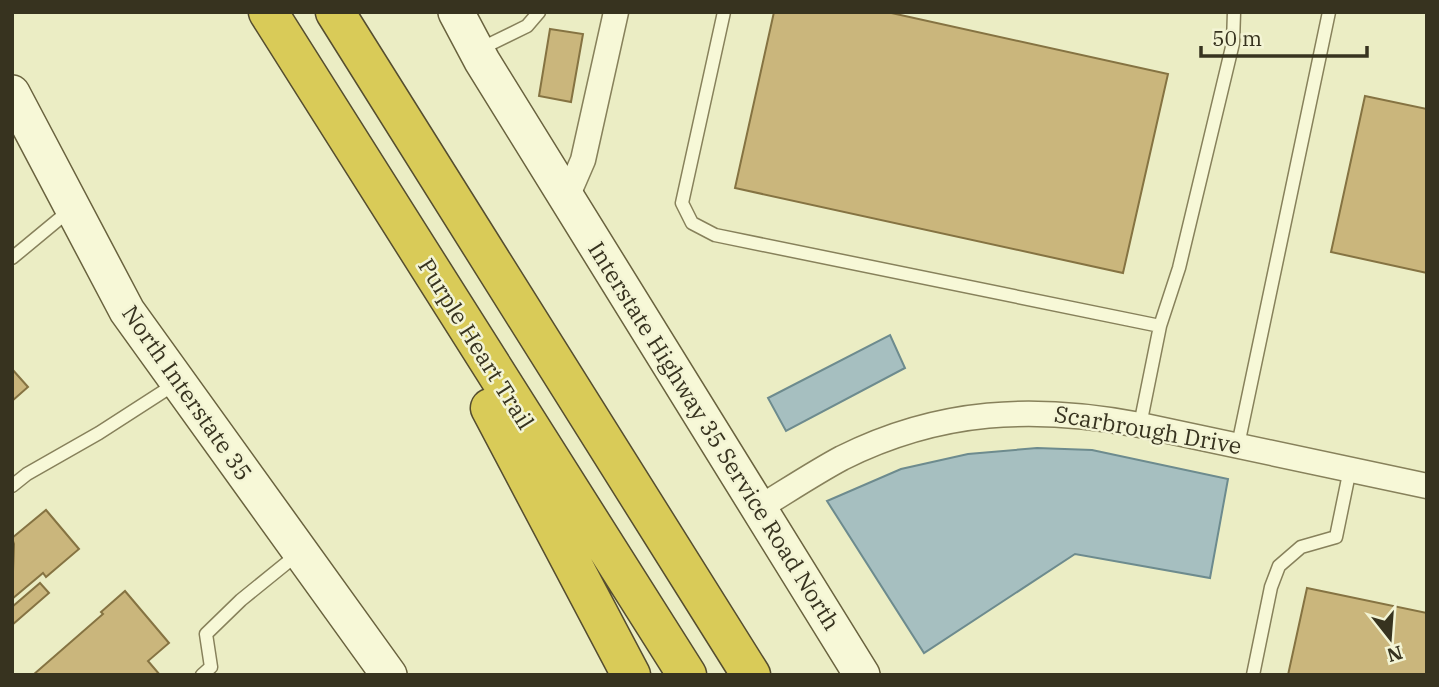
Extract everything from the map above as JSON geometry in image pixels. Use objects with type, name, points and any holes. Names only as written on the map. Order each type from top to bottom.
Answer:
[{"type":"highway","name":"Purple Heart Trail","points":[[268,12],[687,675]]},
{"type":"highway","points":[[335,12],[751,675]]},
{"type":"highway","points":[[394,215],[495,418],[631,675]]},
{"type":"main road","points":[[456,12],[476,51],[566,197]]},
{"type":"main road","name":"North Interstate 35","points":[[12,93],[127,311],[300,552],[375,670]]},
{"type":"main road","name":"Interstate Highway 35 Service Road North","points":[[566,197],[862,675]]},
{"type":"street","points":[[566,197],[583,160],[616,12]]},
{"type":"street","name":"Scarbrough Drive","points":[[759,508],[842,458],[882,441],[934,424],[986,414],[1042,412],[1093,416],[1140,425],[1427,486]]},
{"type":"lane","points":[[476,51],[527,26],[539,12]]},
{"type":"lane","points":[[724,12],[682,204],[692,223],[715,235],[1160,326]]},
{"type":"lane","points":[[1140,425],[1160,326],[1179,268],[1233,43],[1234,12]]},
{"type":"lane","points":[[1238,445],[1329,12]]},
{"type":"lane","points":[[12,258],[73,208]]},
{"type":"lane","points":[[12,486],[27,474],[99,433],[178,382]]},
{"type":"lane","points":[[1253,675],[1271,587],[1279,566],[1301,547],[1336,537],[1350,469]]},
{"type":"lane","points":[[202,675],[211,667],[206,634],[241,600],[300,552]]},
{"type":"water","points":[[890,335],[905,368],[786,431],[768,398]]},
{"type":"water","points":[[1037,448],[1092,450],[1228,479],[1210,578],[1075,554],[924,653],[827,501],[901,469],[968,454]]},
{"type":"building","points":[[774,12],[887,12],[1168,74],[1123,273],[735,188]]},
{"type":"building","points":[[550,29],[583,34],[571,102],[539,96]]},
{"type":"building","points":[[1365,96],[1427,109],[1427,273],[1331,252]]},
{"type":"building","points":[[12,369],[28,387],[12,401]]},
{"type":"building","points":[[46,510],[79,549],[46,577],[43,573],[12,599],[12,538]]},
{"type":"building","points":[[40,583],[49,593],[12,625],[12,607]]},
{"type":"building","points":[[1307,588],[1427,613],[1427,675],[1288,675]]},
{"type":"building","points":[[125,591],[169,643],[148,661],[160,675],[33,675],[103,614],[101,612]]}]
